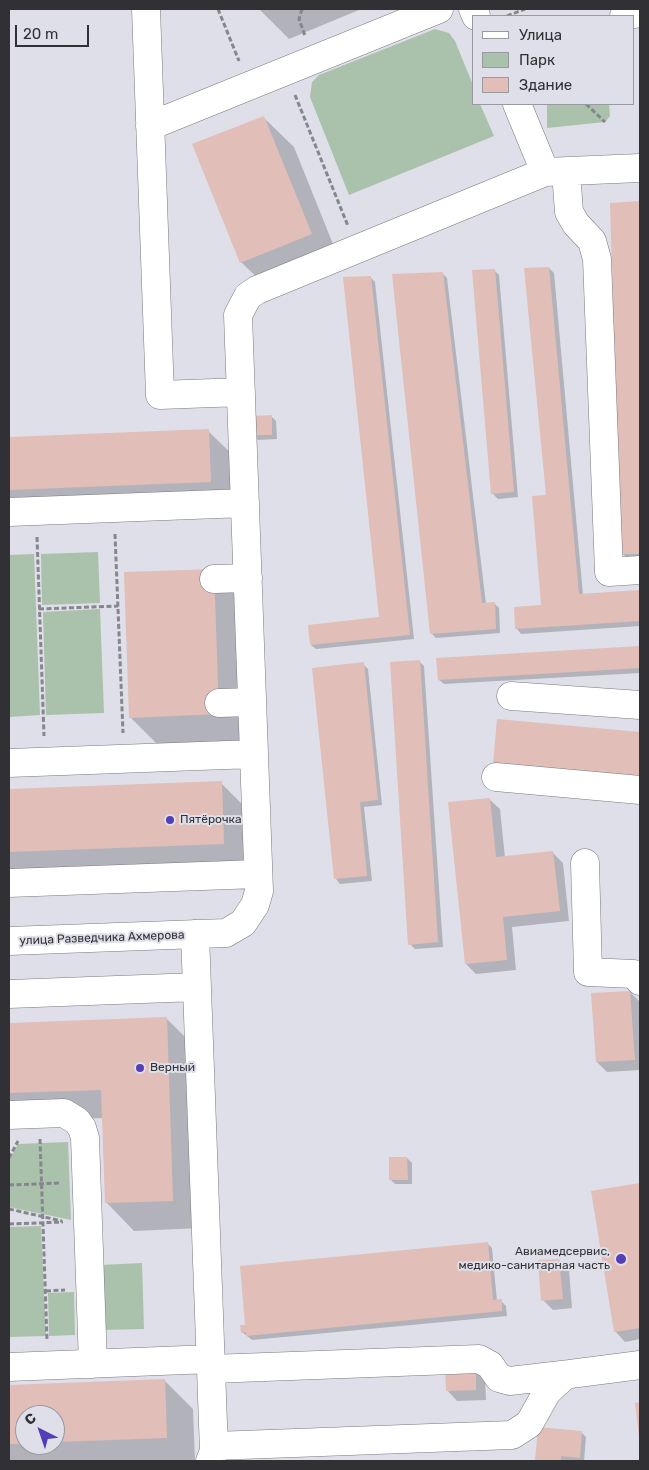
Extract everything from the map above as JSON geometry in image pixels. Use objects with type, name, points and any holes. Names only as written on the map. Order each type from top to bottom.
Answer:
[{"type":"street","points":[[146,9],[160,395],[241,392]]},
{"type":"street","points":[[150,126],[439,9]]},
{"type":"street","points":[[519,105],[555,172],[569,212],[576,224],[592,241],[596,252],[609,572],[640,570]]},
{"type":"street","name":"улица Разведчика Ахмерова","points":[[9,941],[226,933],[243,923],[255,905],[259,891],[238,315],[244,302],[257,290],[555,172],[640,168]]},
{"type":"street","points":[[9,512],[245,503]]},
{"type":"street","points":[[214,579],[248,578]]},
{"type":"street","points":[[511,696],[640,705]]},
{"type":"street","points":[[219,703],[252,702]]},
{"type":"street","points":[[9,763],[254,754]]},
{"type":"street","points":[[496,777],[640,790]]},
{"type":"street","points":[[585,863],[588,972],[634,974],[640,981]]},
{"type":"street","points":[[9,883],[258,874]]},
{"type":"street","points":[[195,934],[211,1364],[212,1454],[272,1453],[512,1435],[529,1424],[552,1386],[570,1374]]},
{"type":"street","points":[[9,994],[197,986]]},
{"type":"street","points":[[9,1116],[64,1113],[77,1121],[85,1138],[93,1364]]},
{"type":"street","points":[[9,1367],[93,1364],[211,1364],[479,1359],[490,1365],[499,1378],[510,1381],[640,1365]]},
{"type":"path","points":[[218,9],[249,86]]},
{"type":"path","points":[[510,15],[525,9]]},
{"type":"path","points":[[285,71],[351,233]]},
{"type":"path","points":[[587,105],[605,122]]},
{"type":"path","points":[[114,508],[124,759]]},
{"type":"path","points":[[36,511],[45,762]]},
{"type":"path","points":[[39,608],[118,606]]},
{"type":"path","points":[[39,1114],[48,1366]]},
{"type":"path","points":[[9,1185],[87,1182]]},
{"type":"path","points":[[9,1209],[68,1222],[9,1224]]},
{"type":"green space","points":[[435,29],[449,33],[455,41],[472,83],[472,105],[480,105],[494,136],[349,195],[310,97],[312,82],[319,75]]},
{"type":"green space","points":[[547,105],[609,105],[610,116],[605,122],[547,128]]},
{"type":"green space","points":[[98,552],[100,603],[42,605],[41,554]]},
{"type":"green space","points":[[34,554],[40,715],[9,717],[9,555]]},
{"type":"green space","points":[[100,609],[104,713],[46,715],[43,612]]},
{"type":"green space","points":[[68,1142],[71,1220],[9,1207],[9,1161],[18,1144]]},
{"type":"green space","points":[[41,1226],[46,1336],[9,1337],[9,1227]]},
{"type":"green space","points":[[142,1263],[144,1329],[102,1330],[100,1265]]},
{"type":"green space","points":[[74,1292],[75,1335],[49,1336],[48,1293]]},
{"type":"building","points":[[264,116],[312,234],[240,263],[192,144]]},
{"type":"building","points":[[640,201],[640,554],[622,554],[611,305],[613,305],[610,203]]},
{"type":"building","points":[[549,267],[579,594],[640,590],[640,621],[515,629],[514,607],[541,605],[532,496],[546,495],[524,268]]},
{"type":"building","points":[[495,269],[514,492],[491,494],[472,270]]},
{"type":"building","points":[[443,272],[482,603],[495,602],[496,629],[430,634],[392,274]]},
{"type":"building","points":[[371,276],[410,635],[310,645],[308,625],[379,617],[343,277]]},
{"type":"building","points":[[272,415],[272,435],[252,435],[251,416]]},
{"type":"building","points":[[209,429],[211,482],[9,490],[9,437]]},
{"type":"building","points":[[214,569],[219,714],[129,718],[124,572]]},
{"type":"building","points":[[640,646],[640,668],[438,680],[436,658]]},
{"type":"building","points":[[420,660],[438,942],[408,945],[390,662]]},
{"type":"building","points":[[364,662],[378,800],[360,802],[367,876],[334,879],[312,668]]},
{"type":"building","points":[[497,719],[640,732],[640,777],[493,764]]},
{"type":"building","points":[[222,781],[224,844],[9,852],[9,789]]},
{"type":"building","points":[[490,798],[496,857],[553,851],[560,911],[503,917],[507,960],[465,964],[448,802]]},
{"type":"building","points":[[630,991],[635,1060],[596,1062],[591,993]]},
{"type":"building","points":[[167,1017],[173,1201],[105,1203],[101,1090],[9,1093],[9,1023]]},
{"type":"building","points":[[389,1157],[407,1157],[408,1180],[389,1180]]},
{"type":"building","name":"Авиамедсервис, медико-санитарная часть","points":[[640,1183],[640,1328],[614,1332],[591,1191]]},
{"type":"building","points":[[488,1242],[493,1300],[502,1299],[502,1311],[246,1336],[246,1332],[241,1333],[240,1325],[245,1325],[240,1266]]},
{"type":"building","points":[[559,1259],[563,1299],[541,1301],[538,1260]]},
{"type":"building","points":[[476,1367],[476,1390],[446,1391],[445,1368]]},
{"type":"building","points":[[165,1379],[167,1438],[65,1442],[65,1405],[15,1405],[15,1444],[9,1444],[9,1385]]},
{"type":"building","points":[[640,1402],[640,1437],[639,1437],[635,1403]]},
{"type":"building","points":[[538,1427],[582,1431],[580,1458],[561,1456],[561,1461],[535,1461]]},
{"type":"place","name":"Пятёрочка","points":[[170,820]]},
{"type":"place","name":"Верный","points":[[140,1068]]},
{"type":"place","name":"Авиамедсервис, медико-санитарная часть","points":[[621,1259]]}]
